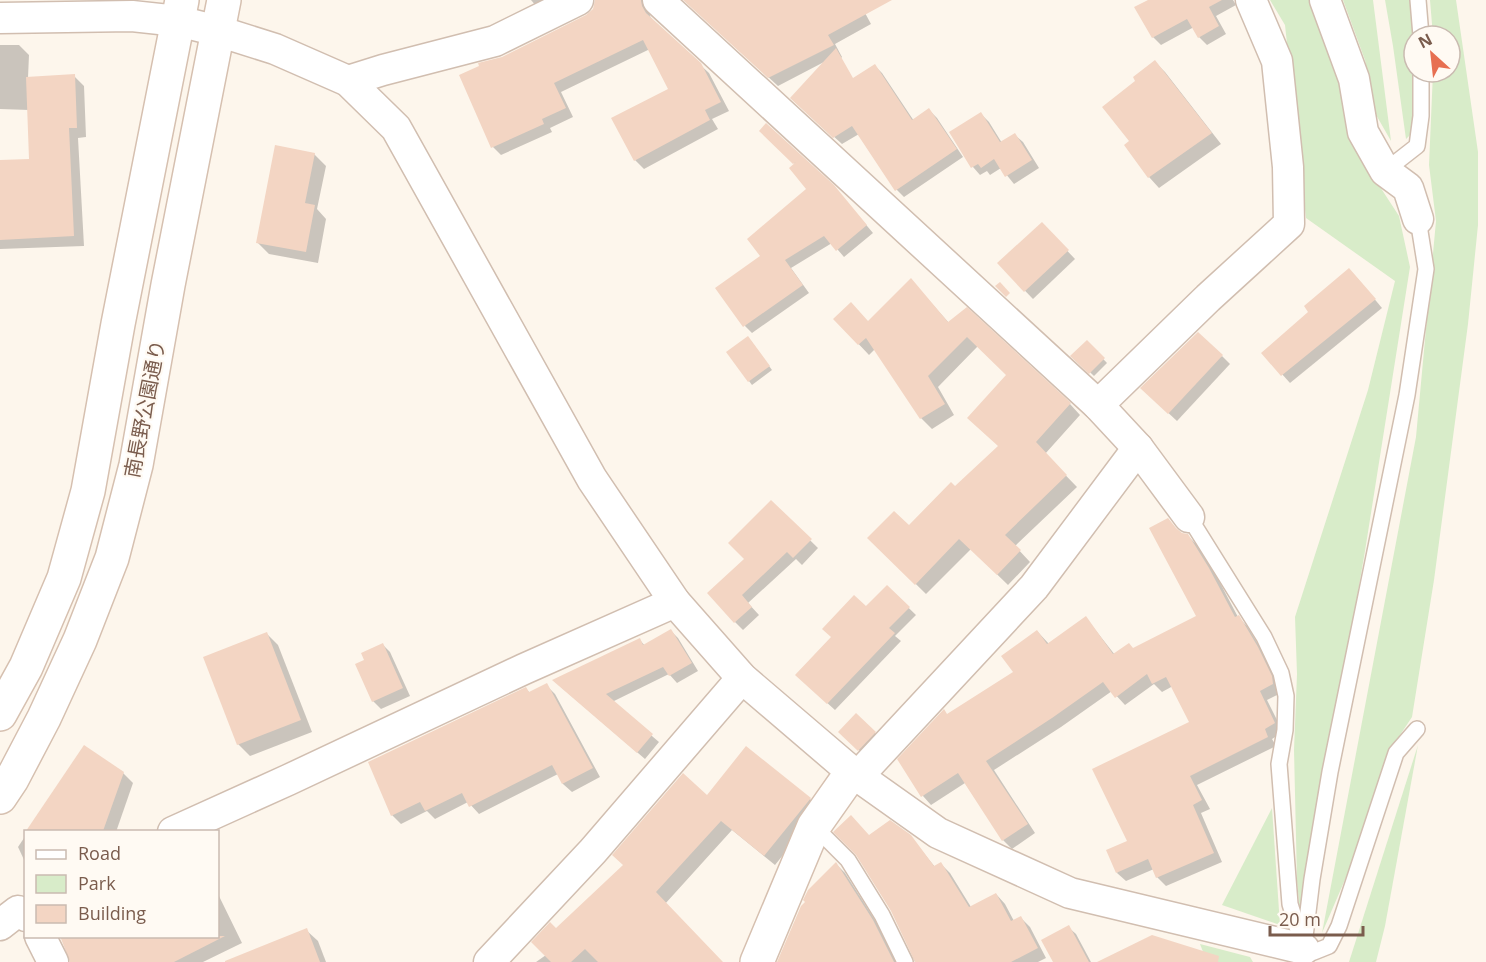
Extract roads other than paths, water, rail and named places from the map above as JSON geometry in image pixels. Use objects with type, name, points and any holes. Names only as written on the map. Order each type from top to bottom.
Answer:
[{"type":"street","points":[[348,81],[495,41],[578,0]]},
{"type":"street","points":[[658,0],[1098,405],[1138,448],[1189,517]]},
{"type":"street","points":[[1098,405],[1208,298],[1289,224],[1288,168],[1277,61],[1251,0]]},
{"type":"street","points":[[1325,0],[1354,79],[1363,132],[1385,171],[1408,188],[1418,219]]},
{"type":"street","points":[[0,18],[132,16],[180,11],[221,16],[275,49],[348,81],[396,128],[592,479],[675,602],[742,678],[855,774],[938,833],[1070,893],[1300,957]]},
{"type":"street","name":"南長野公園通り","points":[[0,714],[26,668],[64,578],[88,491],[118,324],[180,11]]},
{"type":"street","name":"南長野公園通り","points":[[0,797],[39,728],[76,650],[112,558],[136,465],[168,285],[221,16]]},
{"type":"street","points":[[757,962],[814,826],[855,774],[1034,587],[1138,448]]},
{"type":"street","points":[[175,830],[675,602]]},
{"type":"street","points":[[489,962],[593,851],[742,678]]},
{"type":"street","points":[[41,938],[52,962]]},
{"type":"lane","points":[[1418,0],[1420,24]]},
{"type":"lane","points":[[1385,171],[1417,146],[1421,116],[1421,84]]},
{"type":"lane","points":[[1300,957],[1330,772],[1407,395],[1426,269],[1418,219]]},
{"type":"lane","points":[[1189,517],[1264,637],[1281,673],[1286,696],[1285,730],[1279,765],[1290,904],[1300,957]]},
{"type":"lane","points":[[1300,957],[1329,946],[1339,926],[1396,753],[1417,729]]},
{"type":"lane","points":[[814,826],[848,860],[882,915],[905,962]]}]
